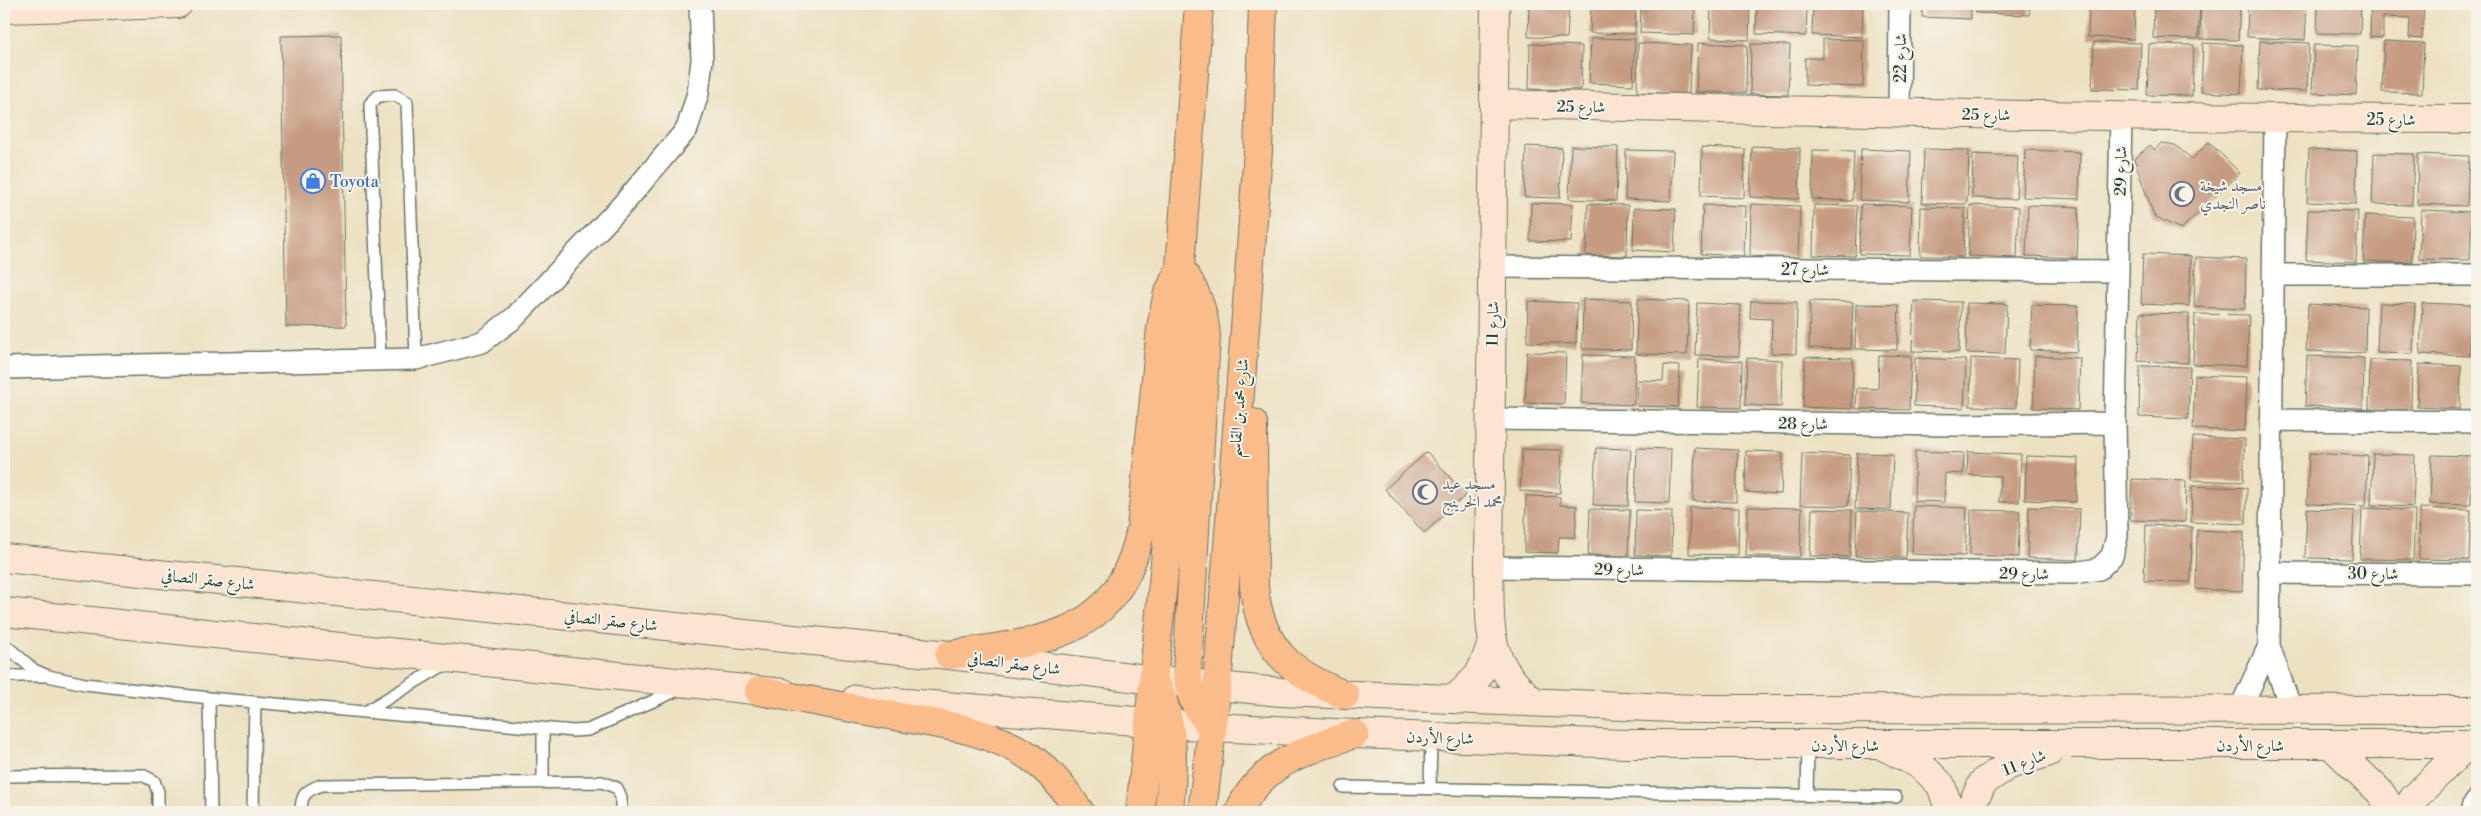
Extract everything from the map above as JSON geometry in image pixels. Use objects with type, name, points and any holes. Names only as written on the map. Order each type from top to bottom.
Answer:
[{"type":"main road","points":[[4,9],[178,4]]},
{"type":"main road","points":[[1169,812],[1173,752],[1160,722],[1154,680],[1174,473],[1180,268],[1199,4]]},
{"type":"main road","points":[[1247,4],[1250,26],[1262,63]]},
{"type":"main road","name":"شارع محمد بن القاسم","points":[[1202,812],[1217,686],[1247,303],[1262,63],[1263,4]]},
{"type":"main road","name":"شارع 11","points":[[1495,4],[1489,567],[1492,644],[1507,676],[1533,700]]},
{"type":"main road","name":"شارع 25","points":[[1494,104],[2276,119],[2477,118]]},
{"type":"main road","points":[[949,655],[1048,639],[1071,629],[1093,615],[1111,598],[1126,577],[1136,554],[1142,529],[1163,312],[1180,268]]},
{"type":"main road","points":[[1180,268],[1192,286],[1201,307],[1206,336],[1187,672],[1192,700],[1200,715],[1212,727]]},
{"type":"main road","points":[[1247,303],[1253,361],[1254,587],[1256,607],[1262,626],[1271,644],[1283,660],[1298,673],[1315,683],[1345,695]]},
{"type":"main road","name":"شارع صقر النصافي","points":[[4,558],[949,655],[1217,686]]},
{"type":"main road","points":[[4,612],[759,691],[1212,727]]},
{"type":"main road","name":"شارع 11","points":[[1455,699],[1479,675],[1492,644]]},
{"type":"main road","points":[[1217,686],[1345,695],[1533,700],[1628,707],[1698,709],[2477,710]]},
{"type":"main road","points":[[759,691],[960,728],[992,736],[1014,746],[1055,777],[1080,812]]},
{"type":"main road","points":[[1626,744],[1634,738],[1639,730],[1639,721],[1635,713],[1628,707]]},
{"type":"main road","points":[[1696,745],[1691,740],[1687,726],[1688,719],[1698,709]]},
{"type":"main road","points":[[1140,812],[1160,722]]},
{"type":"main road","name":"شارع الأردن","points":[[1212,727],[1431,737],[1696,745],[2472,744]]},
{"type":"main road","points":[[1239,812],[1251,791],[1280,764],[1310,749],[1355,734]]},
{"type":"main road","points":[[2405,812],[2413,799],[2472,744]]},
{"type":"main road","points":[[1882,745],[1922,766],[1941,785],[1950,812]]},
{"type":"main road","name":"شارع 11","points":[[1968,812],[1983,782],[2007,766],[2069,745]]},
{"type":"main road","points":[[2331,745],[2380,792],[2393,812]]},
{"type":"street","points":[[4,368],[416,359],[482,342],[514,318],[625,202],[687,129],[698,93],[702,60],[700,4]]},
{"type":"street","name":"شارع 22","points":[[1899,113],[1900,4]]},
{"type":"street","name":"شارع 29","points":[[1489,567],[2064,573],[2099,569],[2112,556],[2117,536],[2115,423],[2121,116]]},
{"type":"street","points":[[2276,119],[2268,573],[2269,646],[2291,709]]},
{"type":"street","name":"شارع 27","points":[[1492,267],[2117,271]]},
{"type":"street","points":[[2274,274],[2477,274]]},
{"type":"street","name":"شارع 28","points":[[1491,419],[1954,425],[2115,423]]},
{"type":"street","points":[[2272,420],[2477,422]]},
{"type":"street","name":"شارع 30","points":[[2268,573],[2477,574]]},
{"type":"street","points":[[2240,709],[2269,646]]},
{"type":"lane","points":[[380,360],[370,104],[378,96],[395,95],[407,102],[416,359]]},
{"type":"lane","points":[[4,644],[22,661],[48,676]]},
{"type":"lane","points":[[365,712],[453,659]]},
{"type":"lane","points":[[4,676],[48,676],[85,684],[209,698],[543,729],[588,730],[691,684]]},
{"type":"lane","points":[[209,698],[210,812]]},
{"type":"lane","points":[[253,812],[255,702]]},
{"type":"lane","points":[[543,729],[543,783]]},
{"type":"lane","points":[[1430,788],[1431,737]]},
{"type":"lane","points":[[1807,795],[1808,745]]},
{"type":"lane","points":[[4,776],[142,775],[154,781],[158,792],[158,812]]},
{"type":"lane","points":[[301,812],[301,797],[308,789],[321,785],[602,782],[617,788],[621,797],[621,812]]},
{"type":"lane","points":[[1343,787],[1896,797]]},
{"type":"lane","points":[[2466,812],[2468,804],[2477,793]]},
{"type":"building","points":[[1529,4],[1569,4],[1567,38],[1528,37]]},
{"type":"building","points":[[1591,4],[1636,4],[1635,34],[1590,33]]},
{"type":"building","points":[[1641,4],[1695,4],[1694,35],[1640,33]]},
{"type":"building","points":[[1711,4],[1750,4],[1749,40],[1710,38]]},
{"type":"building","points":[[1757,4],[1807,4],[1806,36],[1756,34]]},
{"type":"building","points":[[1813,4],[1863,4],[1862,37],[1812,35]]},
{"type":"building","points":[[1923,4],[1971,4],[1971,19],[1922,17]]},
{"type":"building","points":[[1976,4],[2030,4],[2029,15],[1976,13]]},
{"type":"building","points":[[2089,4],[2135,4],[2134,39],[2088,37]]},
{"type":"building","points":[[2154,4],[2200,4],[2198,39],[2153,38]]},
{"type":"building","points":[[2201,4],[2240,4],[2238,40],[2200,39]]},
{"type":"building","points":[[2248,4],[2307,4],[2305,40],[2247,37]]},
{"type":"building","points":[[2318,4],[2361,4],[2360,34],[2317,33]]},
{"type":"building","points":[[2371,4],[2424,4],[2422,39],[2409,38],[2410,18],[2383,17],[2383,38],[2370,37]]},
{"type":"building","name":"Toyota","points":[[341,35],[346,326],[286,327],[281,36]]},
{"type":"building","points":[[1591,38],[1635,39],[1633,85],[1589,83]]},
{"type":"building","points":[[1823,39],[1864,40],[1863,87],[1805,85],[1805,58],[1823,58]]},
{"type":"building","points":[[2260,41],[2309,43],[2307,91],[2258,90]]},
{"type":"building","points":[[2384,41],[2424,43],[2422,93],[2382,92]]},
{"type":"building","points":[[2094,42],[2141,43],[2139,90],[2092,89]]},
{"type":"building","points":[[1638,43],[1691,45],[1689,94],[1637,92]]},
{"type":"building","points":[[1698,43],[1747,45],[1746,93],[1696,92]]},
{"type":"building","points":[[2203,43],[2243,45],[2241,94],[2201,92]]},
{"type":"building","points":[[1530,44],[1582,46],[1581,90],[1529,89]]},
{"type":"building","points":[[1751,44],[1790,45],[1788,95],[1750,94]]},
{"type":"building","points":[[2149,44],[2194,45],[2192,96],[2147,95]]},
{"type":"building","points":[[2314,45],[2358,46],[2356,95],[2312,93]]},
{"type":"building","name":"مسجد شيخة ناصر النجدي","points":[[2209,142],[2240,173],[2181,229],[2154,216],[2134,159],[2150,145],[2155,150],[2161,143],[2175,145],[2192,159]]},
{"type":"building","points":[[1526,146],[1562,148],[1560,198],[1524,197]]},
{"type":"building","points":[[1571,146],[1618,147],[1616,201],[1569,199]]},
{"type":"building","points":[[1752,146],[1800,148],[1799,199],[1750,197]]},
{"type":"building","points":[[1702,147],[1745,149],[1744,198],[1701,196]]},
{"type":"building","points":[[1861,149],[1911,151],[1909,202],[1859,200]]},
{"type":"building","points":[[1924,149],[1969,150],[1967,204],[1922,203]]},
{"type":"building","points":[[2309,149],[2357,151],[2356,204],[2307,202]]},
{"type":"building","points":[[1626,150],[1673,151],[1671,201],[1625,199]]},
{"type":"building","points":[[1813,150],[1854,151],[1852,201],[1812,199]]},
{"type":"building","points":[[2025,150],[2080,152],[2079,199],[2023,197]]},
{"type":"building","points":[[2374,153],[2414,154],[2412,205],[2372,204]]},
{"type":"building","points":[[1973,154],[2018,156],[2016,199],[1972,198]]},
{"type":"building","points":[[2418,154],[2469,156],[2467,206],[2417,204]]},
{"type":"building","points":[[2476,171],[2477,207],[2474,207]]},
{"type":"building","points":[[1531,203],[1573,204],[1571,242],[1530,241]]},
{"type":"building","points":[[1588,204],[1628,205],[1627,256],[1586,255]]},
{"type":"building","points":[[1751,204],[1800,206],[1798,258],[1750,256]]},
{"type":"building","points":[[1861,204],[1912,206],[1910,255],[1859,254]]},
{"type":"building","points":[[1703,205],[1746,206],[1744,256],[1701,254]]},
{"type":"building","points":[[1814,205],[1857,206],[1855,256],[1813,255]]},
{"type":"building","points":[[1970,205],[2019,207],[2017,258],[1968,256]]},
{"type":"building","points":[[2028,205],[2079,207],[2077,258],[2026,256]]},
{"type":"building","points":[[1921,207],[1965,208],[1963,257],[1920,256]]},
{"type":"building","points":[[1634,208],[1676,209],[1674,252],[1633,250]]},
{"type":"building","points":[[2308,210],[2358,211],[2356,262],[2306,260]]},
{"type":"building","points":[[2421,210],[2472,212],[2470,260],[2419,259]]},
{"type":"building","points":[[2365,215],[2413,217],[2412,263],[2363,261]]},
{"type":"building","points":[[2143,254],[2191,256],[2189,306],[2141,304]]},
{"type":"building","points":[[2196,257],[2246,259],[2245,309],[2194,307]]},
{"type":"building","points":[[1583,299],[1632,301],[1631,350],[1582,349]]},
{"type":"building","points":[[1638,299],[1689,301],[1687,355],[1636,354]]},
{"type":"building","points":[[1528,301],[1577,303],[1576,344],[1527,342]]},
{"type":"building","points":[[1751,301],[1797,302],[1796,354],[1771,353],[1772,319],[1750,318]]},
{"type":"building","points":[[1810,301],[1853,302],[1851,349],[1809,348]]},
{"type":"building","points":[[1914,301],[1961,302],[1959,352],[1912,351]]},
{"type":"building","points":[[1697,303],[1741,305],[1739,356],[1695,355]]},
{"type":"building","points":[[1967,303],[2007,304],[2005,354],[1966,353]]},
{"type":"building","points":[[2379,303],[2415,304],[2413,354],[2377,353]]},
{"type":"building","points":[[2422,303],[2472,305],[2470,356],[2420,354]]},
{"type":"building","points":[[1856,304],[1899,305],[1897,350],[1855,349]]},
{"type":"building","points":[[2308,304],[2366,307],[2365,353],[2306,351]]},
{"type":"building","points":[[2032,305],[2078,306],[2077,352],[2030,350]]},
{"type":"building","points":[[2140,313],[2189,314],[2188,363],[2138,361]]},
{"type":"building","points":[[2195,314],[2249,315],[2247,366],[2193,364]]},
{"type":"building","points":[[1527,352],[1566,353],[1564,404],[1525,403]]},
{"type":"building","points":[[1583,355],[1635,356],[1634,405],[1581,403]]},
{"type":"building","points":[[1879,355],[1911,356],[1909,410],[1856,409],[1857,388],[1878,389]]},
{"type":"building","points":[[2035,356],[2080,358],[2078,410],[2033,408]]},
{"type":"building","points":[[2307,356],[2364,358],[2363,408],[2305,406]]},
{"type":"building","points":[[1805,357],[1853,358],[1852,409],[1803,407]]},
{"type":"building","points":[[1747,358],[1782,360],[1781,407],[1745,405]]},
{"type":"building","points":[[1915,358],[1966,360],[1964,408],[1914,406]]},
{"type":"building","points":[[1971,358],[2018,360],[2016,408],[1970,406]]},
{"type":"building","points":[[1699,359],[1742,361],[1741,408],[1697,407]]},
{"type":"building","points":[[2370,360],[2412,361],[2411,410],[2369,409]]},
{"type":"building","points":[[2419,364],[2461,366],[2460,409],[2417,407]]},
{"type":"building","points":[[1664,365],[1680,366],[1678,407],[1637,406],[1638,380],[1663,381]]},
{"type":"building","points":[[2140,366],[2190,367],[2188,419],[2139,417]]},
{"type":"building","points":[[2195,375],[2247,377],[2245,431],[2193,429]]},
{"type":"building","points":[[2193,437],[2245,439],[2243,482],[2191,480]]},
{"type":"building","points":[[1596,448],[1631,449],[1628,506],[1593,505]]},
{"type":"building","points":[[1637,448],[1671,449],[1669,503],[1635,502]]},
{"type":"building","points":[[1695,448],[1738,450],[1736,502],[1693,501]]},
{"type":"building","points":[[1522,449],[1562,450],[1560,493],[1520,491]]},
{"type":"building","points":[[1746,451],[1783,452],[1781,494],[1745,492]]},
{"type":"building","points":[[1915,451],[1964,453],[1963,474],[1945,473],[1944,502],[1914,501]]},
{"type":"building","name":"مسجد عيد محمد الخرينج","points":[[1427,452],[1466,495],[1424,533],[1385,489]]},
{"type":"building","points":[[1968,452],[2021,454],[2019,502],[1999,502],[2000,476],[1967,475]]},
{"type":"building","points":[[1802,453],[1850,455],[1848,506],[1800,505]]},
{"type":"building","points":[[1857,453],[1893,454],[1891,510],[1855,509]]},
{"type":"building","points":[[2309,453],[2368,456],[2366,506],[2307,504]]},
{"type":"building","points":[[2373,454],[2415,455],[2413,507],[2371,505]]},
{"type":"building","points":[[2432,455],[2472,456],[2471,505],[2430,504]]},
{"type":"building","points":[[2026,456],[2078,458],[2076,502],[2025,500]]},
{"type":"building","points":[[2132,479],[2186,481],[2185,522],[2130,520]]},
{"type":"building","points":[[2192,486],[2247,488],[2246,524],[2191,522]]},
{"type":"building","points":[[1526,496],[1560,497],[1560,505],[1577,506],[1575,537],[1559,537],[1558,553],[1524,552]]},
{"type":"building","points":[[1914,506],[1967,508],[1965,556],[1912,554]]},
{"type":"building","points":[[1690,507],[1739,508],[1738,555],[1689,554]]},
{"type":"building","points":[[1748,507],[1802,508],[1800,557],[1746,556]]},
{"type":"building","points":[[2029,507],[2080,509],[2078,560],[2027,558]]},
{"type":"building","points":[[2362,508],[2415,510],[2413,560],[2360,559]]},
{"type":"building","points":[[2420,508],[2471,510],[2469,560],[2419,559]]},
{"type":"building","points":[[1590,509],[1630,510],[1628,556],[1588,555]]},
{"type":"building","points":[[1812,509],[1852,510],[1850,557],[1810,556]]},
{"type":"building","points":[[2307,509],[2354,511],[2352,559],[2305,558]]},
{"type":"building","points":[[1636,510],[1672,511],[1671,556],[1635,555]]},
{"type":"building","points":[[1971,510],[2020,511],[2018,557],[1970,555]]},
{"type":"building","points":[[1857,511],[1908,513],[1906,558],[1855,556]]},
{"type":"building","points":[[2146,525],[2192,527],[2191,582],[2144,581]]},
{"type":"building","points":[[2197,530],[2244,532],[2242,591],[2196,589]]},
{"type":"place","name":"Toyota","points":[[313,181]]},
{"type":"place","name":"مسجد شيخة ناصر النجدي","points":[[2182,194]]},
{"type":"place","name":"مسجد عيد محمد الخرينج","points":[[1425,492]]}]
